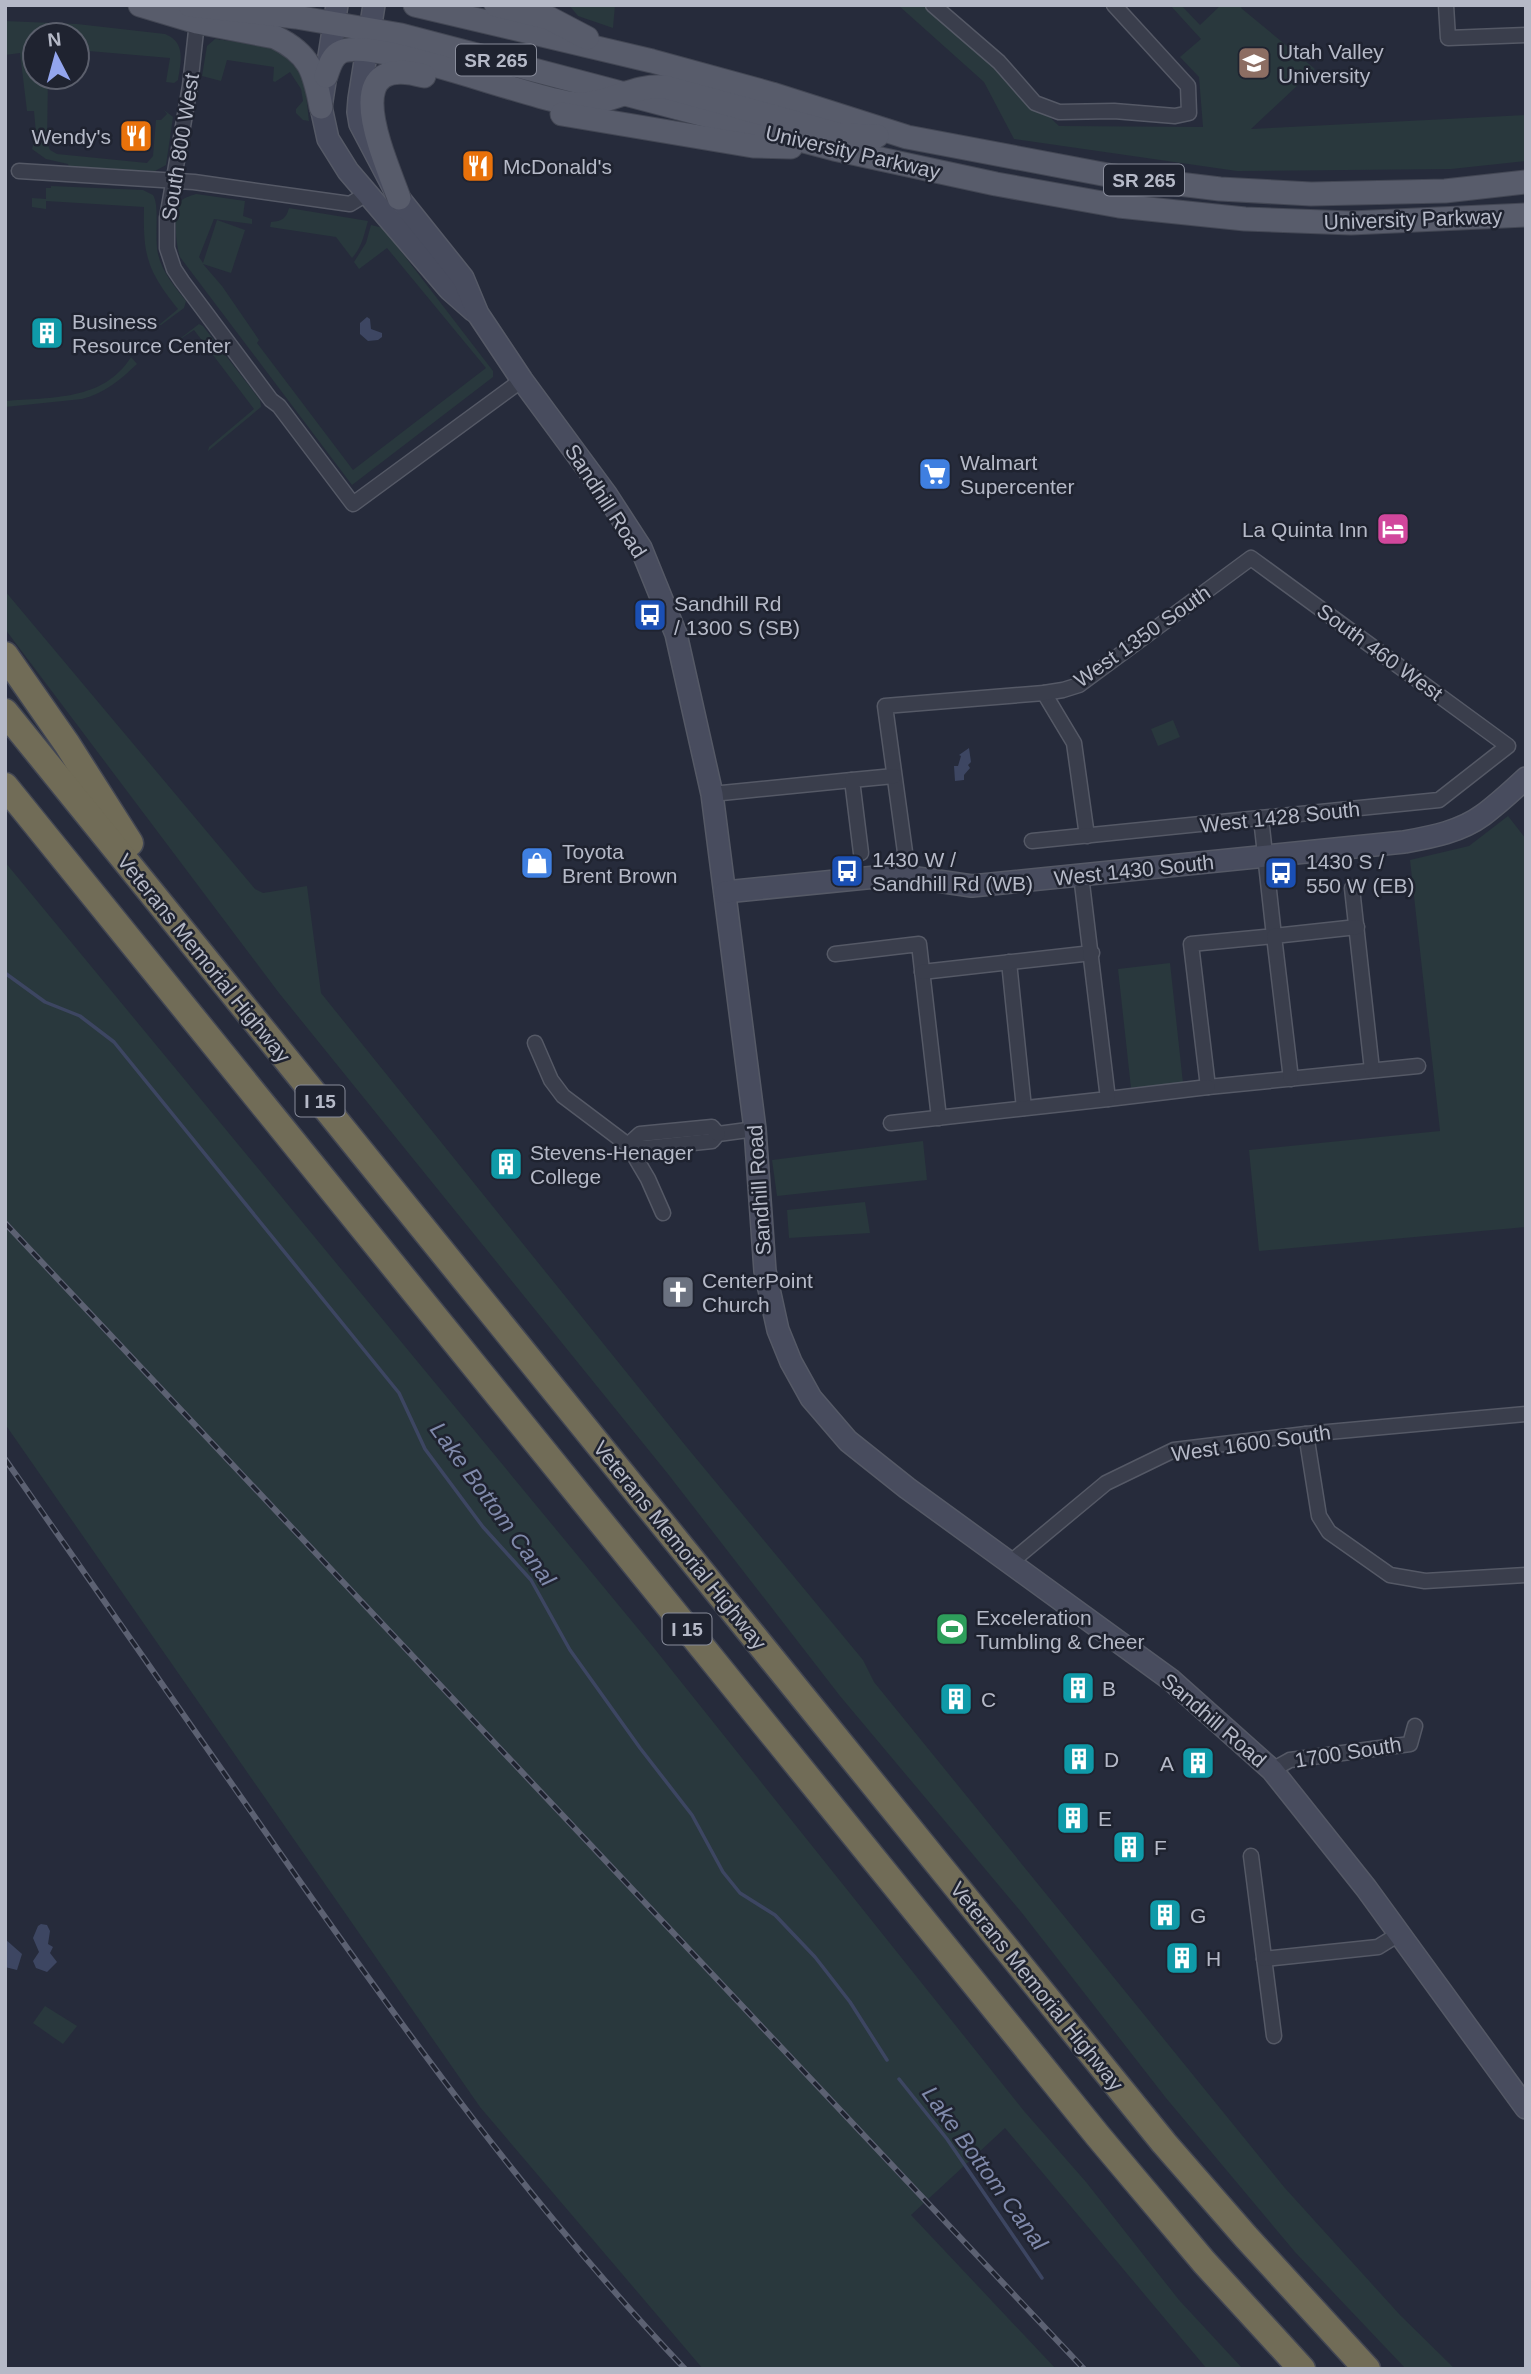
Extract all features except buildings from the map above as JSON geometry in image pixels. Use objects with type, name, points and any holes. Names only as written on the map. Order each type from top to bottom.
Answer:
[{"type":"highway","points":[[5,655],[67,744],[192,942]]},
{"type":"highway","name":"Veterans Memorial Highway","points":[[5,712],[1164,2143],[1367,2369]]},
{"type":"highway","name":"I 15","points":[[5,786],[1098,2136],[1197,2253],[1302,2369]]},
{"type":"highway","points":[[5,801],[83,882]]},
{"type":"main road","points":[[140,5],[194,14],[286,43],[303,56],[312,69],[321,107]]},
{"type":"main road","name":"University Parkway","points":[[415,5],[652,61],[772,94],[907,136],[1114,176],[1220,189],[1311,194],[1445,191],[1526,182]]},
{"type":"main road","points":[[496,5],[549,18],[617,54]]},
{"type":"main road","name":"University Parkway","points":[[194,14],[336,14],[368,40],[433,43],[834,149],[1009,187],[1119,206],[1208,216],[1351,223],[1526,215]]},
{"type":"main road","points":[[326,76],[339,53],[355,49],[368,40]]},
{"type":"main road","points":[[399,198],[374,123],[371,103],[376,85],[384,76],[395,72],[409,72],[566,115],[753,146],[834,149]]},
{"type":"main road","points":[[621,94],[646,87],[665,87],[841,135],[907,136]]},
{"type":"street","name":"Sandhill Road","points":[[374,5],[358,112],[360,124],[399,198],[463,278],[478,314],[522,380],[606,494],[641,548],[676,634],[712,794],[755,1129],[765,1271],[778,1330],[791,1362],[811,1398],[848,1441],[908,1489],[1171,1680],[1272,1770],[1325,1835],[1526,2108]]},
{"type":"street","points":[[933,5],[999,62],[1035,103],[1059,112],[1114,111],[1175,116],[1189,113],[1188,86],[1114,5]]},
{"type":"street","points":[[1446,5],[1448,38],[1526,36]]},
{"type":"street","name":"South 800 West","points":[[194,14],[190,86],[167,218],[167,248],[174,269],[271,400],[279,406],[353,504],[522,380]]},
{"type":"street","name":"Sandhill Road","points":[[336,14],[321,107],[328,139],[348,171],[449,289],[478,314]]},
{"type":"street","points":[[19,171],[215,185],[350,204],[368,193]]},
{"type":"street","name":"West 1350 South","points":[[894,776],[886,706],[1044,693],[1079,685],[1251,558]]},
{"type":"street","name":"South 460 West","points":[[1251,558],[1508,746]]},
{"type":"street","points":[[1044,693],[1074,743],[1087,836]]},
{"type":"street","name":"West 1428 South","points":[[1032,841],[1439,800],[1508,746]]},
{"type":"street","points":[[712,794],[894,776],[905,852]]},
{"type":"street","name":"West 1430 South","points":[[725,892],[896,875],[972,886],[1404,842],[1441,835],[1482,816],[1526,779]]},
{"type":"street","points":[[852,780],[861,853]]},
{"type":"street","points":[[1261,818],[1290,1079]]},
{"type":"street","points":[[1081,875],[1108,1099]]},
{"type":"street","points":[[1352,888],[1372,1070]]},
{"type":"street","points":[[1208,1087],[1191,944],[1357,927]]},
{"type":"street","points":[[835,954],[919,944],[939,1118]]},
{"type":"street","points":[[922,972],[1092,953]]},
{"type":"street","points":[[1009,962],[1024,1108]]},
{"type":"street","points":[[534,1043],[551,1080],[563,1096],[628,1145],[648,1179],[663,1213]]},
{"type":"street","points":[[891,1123],[1418,1066]]},
{"type":"street","points":[[628,1145],[645,1148],[712,1141],[718,1134],[755,1129]]},
{"type":"street","name":"West 1600 South","points":[[1011,1562],[1106,1483],[1174,1450],[1306,1434],[1526,1414]]},
{"type":"street","points":[[1306,1434],[1319,1516],[1329,1532],[1390,1575],[1426,1581],[1526,1574]]},
{"type":"street","name":"1700 South","points":[[1272,1770],[1290,1760],[1410,1744],[1415,1726]]},
{"type":"street","points":[[1251,1856],[1274,2036]]},
{"type":"street","points":[[1264,1959],[1378,1947],[1399,1934]]},
{"type":"shaded area","points":[[569,5],[615,5],[613,28],[578,16]]},
{"type":"shaded area","points":[[898,5],[933,5],[1059,126],[1203,127],[1199,77],[1180,57],[1201,39],[1170,5],[1181,5],[1200,25],[1221,5],[1243,5],[1241,8],[1315,69],[1251,129],[1526,115],[1526,161],[1451,169],[1237,171],[1014,139],[984,82]]},
{"type":"shaded area","points":[[5,21],[21,22],[21,61],[20,53],[5,55]]},
{"type":"shaded area","points":[[91,26],[165,34],[172,38],[180,53],[178,80],[174,83],[166,82],[170,58],[91,51]]},
{"type":"shaded area","points":[[215,39],[269,46],[287,53],[284,56],[297,70],[304,86],[309,121],[303,120],[296,113],[303,101],[301,89],[290,72],[275,82],[274,67],[227,60],[221,81],[202,76],[207,46]]},
{"type":"shaded area","points":[[25,91],[48,91],[47,143],[50,150],[57,154],[147,163],[153,156],[156,120],[161,120],[167,114],[164,110],[173,117],[166,165],[155,171],[69,167],[68,164],[46,159],[32,149],[36,134],[34,111],[27,111]]},
{"type":"shaded area","points":[[51,186],[143,190],[153,195],[158,254],[173,285],[186,301],[184,308],[159,325],[178,309],[159,284],[149,262],[144,207],[46,201],[46,209],[32,207],[32,198],[46,199],[46,188]]},
{"type":"shaded area","points":[[196,194],[245,201],[243,216],[252,219],[252,224],[214,219],[199,257],[203,263],[217,220],[245,230],[231,273],[203,264],[222,286],[259,340],[257,343],[353,470],[486,368],[387,248],[359,269],[354,262],[366,243],[371,225],[383,228],[493,371],[493,377],[352,485],[180,257],[176,237],[176,212],[181,201]]},
{"type":"shaded area","points":[[289,208],[368,221],[358,250],[352,258],[336,237],[270,227],[271,222],[285,217]]},
{"type":"shaded area","points":[[199,324],[260,400],[261,407],[208,451],[209,447],[254,409],[194,330],[173,344]]},
{"type":"shaded area","points":[[131,357],[137,364],[98,393],[82,399],[5,407],[5,401],[58,397],[91,389],[120,371]]},
{"type":"shaded area","points":[[5,591],[255,889],[263,893],[307,886],[321,993],[685,1445],[863,1660],[874,1682],[1284,2187],[1400,2315],[1455,2369],[1406,2369],[1295,2252],[1166,2098],[1022,1913],[840,1696],[668,1474],[279,993],[5,629]]},
{"type":"shaded area","points":[[1173,720],[1180,737],[1158,746],[1151,729]]},
{"type":"shaded area","points":[[1508,816],[1526,839],[1526,1227],[1259,1251],[1249,1150],[1440,1131],[1410,860],[1469,846]]},
{"type":"shaded area","points":[[5,862],[654,1648],[1024,2111],[1086,2182],[1179,2300],[1243,2369],[1207,2369],[1005,2128],[911,2215],[1056,2369],[703,2369],[480,2107],[5,1424]]},
{"type":"shaded area","points":[[1170,963],[1183,1083],[1131,1088],[1118,969]]},
{"type":"shaded area","points":[[923,1141],[927,1180],[777,1196],[772,1160]]},
{"type":"shaded area","points":[[865,1202],[870,1233],[789,1238],[787,1210]]},
{"type":"shaded area","points":[[45,2006],[77,2026],[63,2044],[33,2023]]},
{"type":"water","points":[[367,317],[370,319],[371,329],[382,333],[378,340],[368,341],[360,334],[360,323]]},
{"type":"water","points":[[969,748],[970,768],[964,775],[964,780],[955,781],[954,766],[958,766],[959,755]]},
{"type":"water","points":[[41,1924],[47,1925],[50,1931],[48,1944],[53,1947],[50,1953],[57,1962],[47,1972],[36,1968],[33,1961],[39,1952],[33,1938]]},
{"type":"water","points":[[5,1939],[22,1954],[17,1970],[5,1967]]},
{"type":"waterway","name":"Lake Bottom Canal","points":[[5,973],[45,1002],[80,1016],[114,1042],[399,1393],[425,1449],[483,1527],[531,1580],[570,1650],[692,1815],[723,1872],[740,1893],[775,1915],[815,1957],[850,2002],[887,2060]]},
{"type":"waterway","name":"Lake Bottom Canal","points":[[899,2079],[947,2139],[1042,2278]]},
{"type":"railway","points":[[5,1223],[1084,2369]]},
{"type":"railway","points":[[5,1459],[423,2053],[575,2246],[685,2369]]},
{"type":"place","name":"Utah Valley University","points":[[1254,63]]},
{"type":"place","name":"Wendy's","points":[[136,136]]},
{"type":"place","name":"McDonald's","points":[[478,166]]},
{"type":"place","name":"Business Resource Center","points":[[47,333]]},
{"type":"place","name":"Walmart Supercenter","points":[[935,474]]},
{"type":"place","name":"La Quinta Inn","points":[[1393,529]]},
{"type":"place","name":"Sandhill Rd / 1300 S (SB)","points":[[650,615]]},
{"type":"place","name":"Toyota Brent Brown","points":[[537,863]]},
{"type":"place","name":"1430 W / Sandhill Rd (WB)","points":[[847,871]]},
{"type":"place","name":"1430 S / 550 W (EB)","points":[[1281,873]]},
{"type":"place","name":"Stevens-Henager College","points":[[506,1164]]},
{"type":"place","name":"CenterPoint Church","points":[[678,1292]]},
{"type":"place","name":"Exceleration Tumbling & Cheer","points":[[952,1629]]},
{"type":"place","name":"B","points":[[1078,1688]]},
{"type":"place","name":"C","points":[[956,1699]]},
{"type":"place","name":"D","points":[[1079,1759]]},
{"type":"place","name":"A","points":[[1198,1763]]},
{"type":"place","name":"E","points":[[1073,1818]]},
{"type":"place","name":"F","points":[[1129,1847]]},
{"type":"place","name":"G","points":[[1165,1915]]},
{"type":"place","name":"H","points":[[1182,1958]]}]
